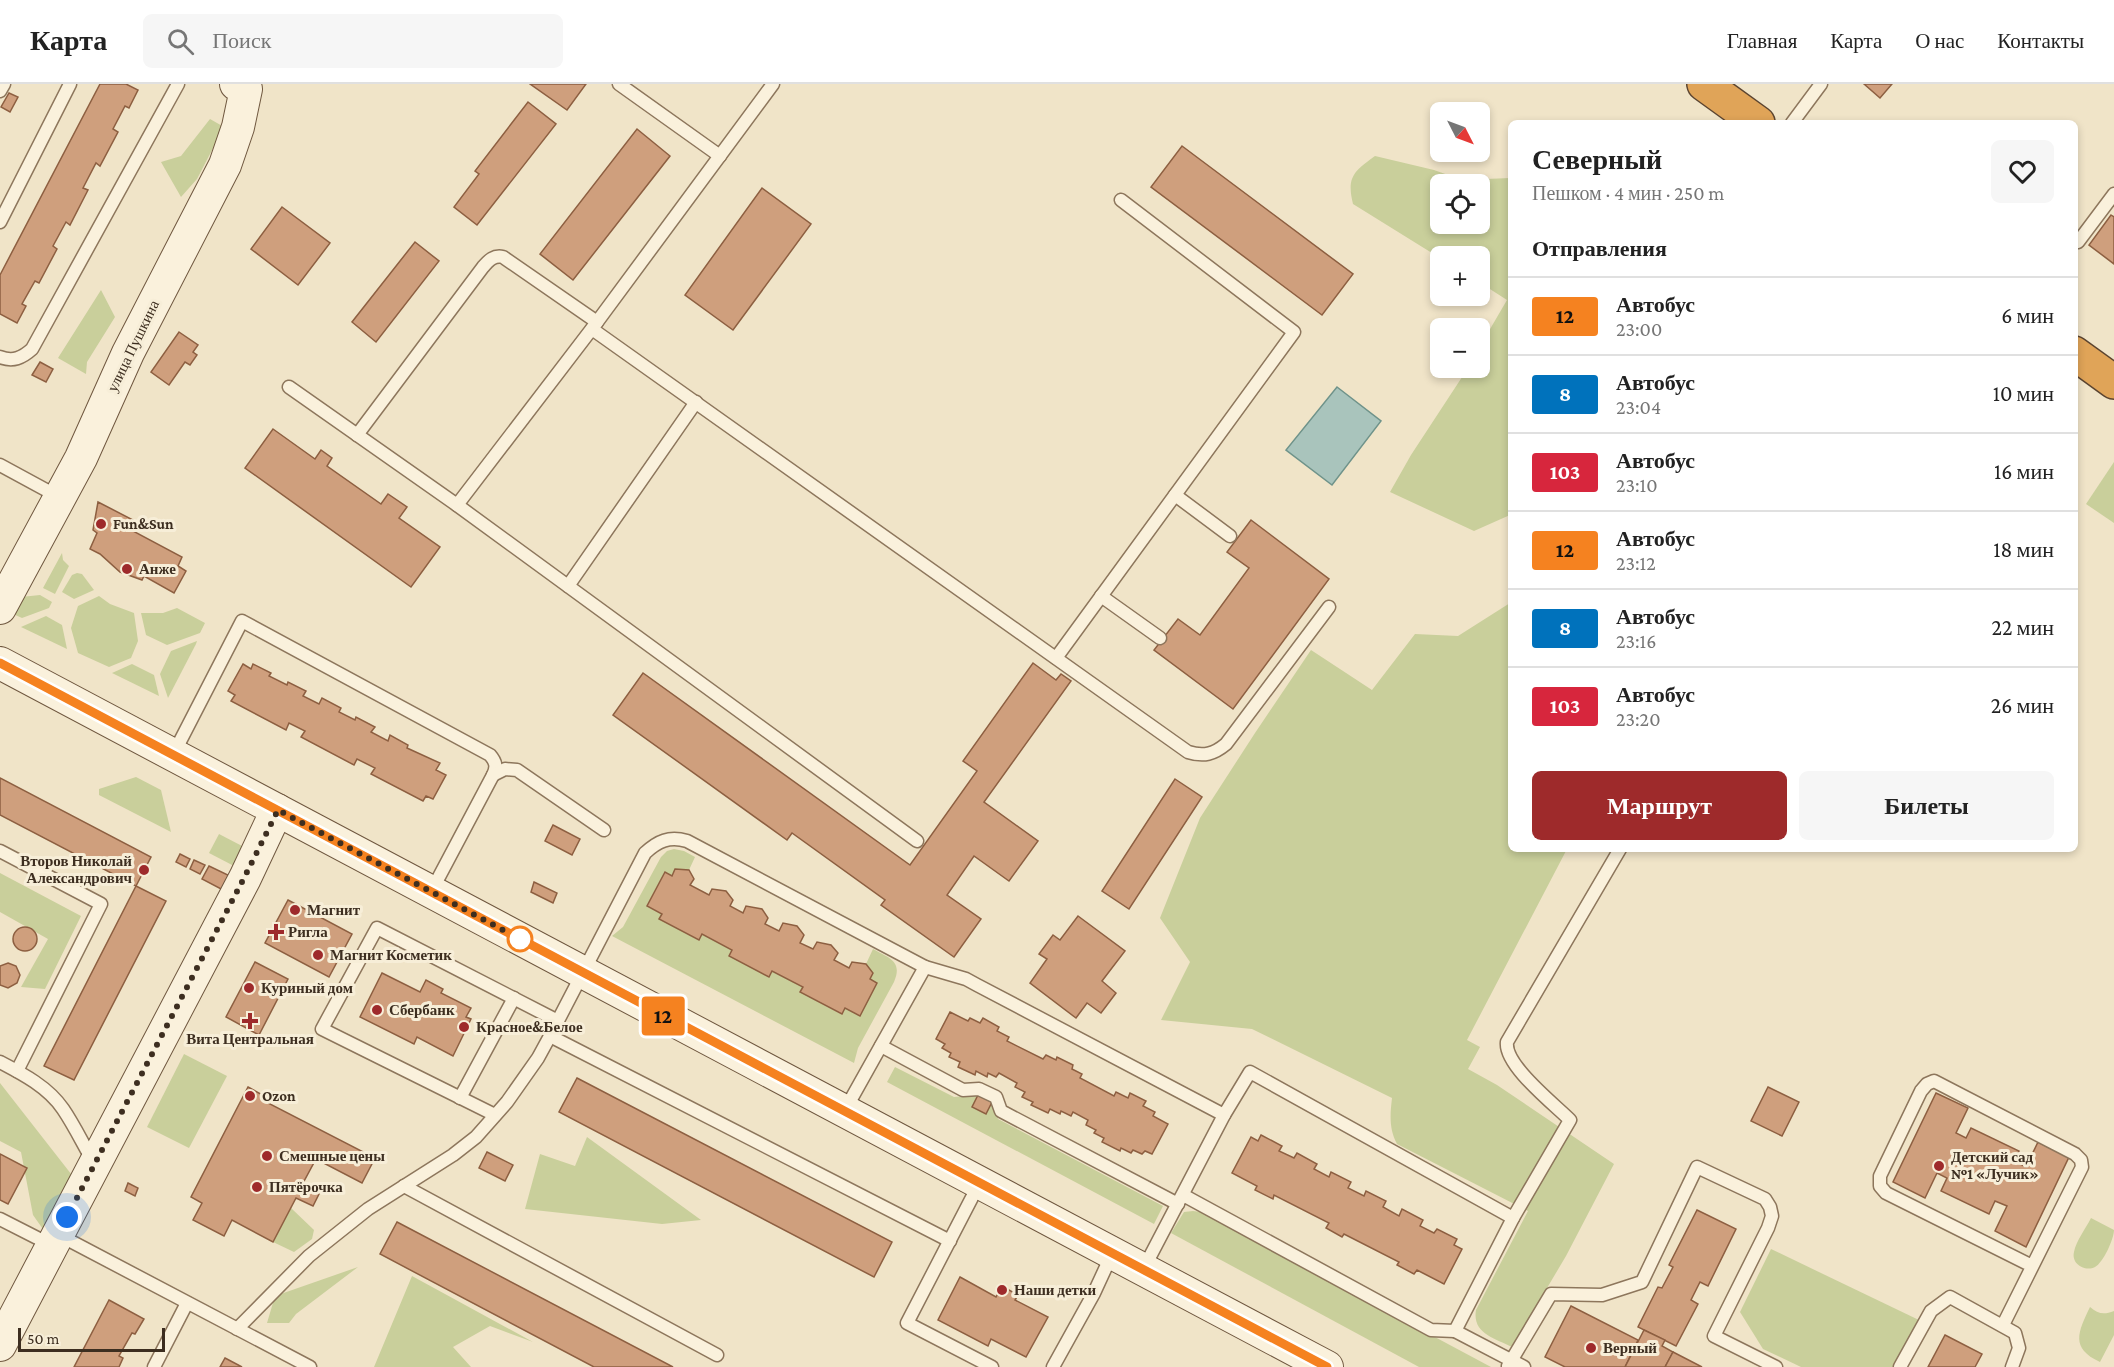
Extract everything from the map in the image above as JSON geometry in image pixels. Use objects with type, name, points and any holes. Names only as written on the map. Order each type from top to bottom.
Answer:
[{"type":"highway","points":[[1704,84],[1754,120]]},
{"type":"highway","points":[[2078,356],[2114,382]]},
{"type":"main road","name":"улица Пушкина","points":[[0,608],[88,442],[128,353],[225,165],[238,127],[244,86]]},
{"type":"main road","points":[[0,663],[1327,1367]]},
{"type":"main road","points":[[0,1345],[278,810]]},
{"type":"lane","points":[[0,91],[4,84]]},
{"type":"lane","points":[[0,222],[70,84]]},
{"type":"lane","points":[[0,357],[12,360],[25,355],[32,348],[178,84]]},
{"type":"lane","points":[[619,84],[720,156]]},
{"type":"lane","points":[[457,505],[594,326],[773,84]]},
{"type":"lane","points":[[1794,120],[1821,84]]},
{"type":"lane","points":[[2078,242],[2114,194]]},
{"type":"lane","points":[[1056,658],[1294,332],[1121,200]]},
{"type":"lane","points":[[357,435],[483,267],[492,258],[503,257],[696,402],[1188,752],[1198,755],[1207,754],[1218,750],[1232,737],[1329,607]]},
{"type":"lane","points":[[289,387],[457,505],[917,841]]},
{"type":"lane","points":[[568,586],[696,402]]},
{"type":"lane","points":[[0,465],[59,497]]},
{"type":"lane","points":[[1175,495],[1230,536]]},
{"type":"lane","points":[[1101,596],[1160,638]]},
{"type":"lane","points":[[173,754],[242,621],[490,755],[496,765],[493,775],[430,892]]},
{"type":"lane","points":[[493,775],[505,769],[517,770],[604,830]]},
{"type":"lane","points":[[237,1329],[309,1256],[368,1209],[476,1137],[532,1067],[645,853],[658,842],[675,838],[687,841],[925,967],[966,979],[978,985],[1224,1115]]},
{"type":"lane","points":[[0,851],[101,904],[17,1071]]},
{"type":"lane","points":[[1455,1331],[1513,1218],[1570,1120],[1515,1065],[1508,1053],[1507,1042],[1618,852]]},
{"type":"lane","points":[[495,1115],[322,1029],[377,928],[558,1021]]},
{"type":"lane","points":[[844,1111],[925,967]]},
{"type":"lane","points":[[460,1098],[514,998]]},
{"type":"lane","points":[[550,1036],[950,1241]]},
{"type":"lane","points":[[881,1046],[963,1090],[979,1089],[996,1097],[1001,1111],[1181,1199],[1431,1330],[1455,1331],[1509,1364],[1524,1367]]},
{"type":"lane","points":[[0,1062],[47,1092],[62,1108],[94,1163]]},
{"type":"lane","points":[[1143,1269],[1224,1115],[1250,1072],[1513,1218]]},
{"type":"lane","points":[[2003,1325],[2082,1167],[2081,1160],[2075,1154],[1934,1081],[1927,1084],[1921,1091],[1880,1176],[1880,1186],[1886,1193],[2032,1266]]},
{"type":"lane","points":[[1509,1364],[1551,1294],[1602,1296],[1642,1282],[1697,1167],[1765,1199],[1770,1206],[1772,1216],[1765,1235],[1714,1336],[1776,1367]]},
{"type":"lane","points":[[980,1183],[907,1323],[992,1367]]},
{"type":"lane","points":[[404,1186],[717,1355]]},
{"type":"lane","points":[[0,1219],[55,1240],[187,1303],[310,1367]]},
{"type":"lane","points":[[1053,1367],[1094,1293],[1112,1254]]},
{"type":"lane","points":[[1900,1367],[1931,1311],[1950,1297],[2003,1325],[2015,1334],[2019,1348],[2012,1367]]},
{"type":"lane","points":[[154,1367],[187,1303]]},
{"type":"green space","points":[[210,119],[224,127],[197,179],[181,197],[161,162],[181,156]]},
{"type":"green space","points":[[1375,156],[1445,174],[1430,174],[1430,234],[1490,234],[1490,179],[1508,178],[1508,516],[1474,531],[1390,492],[1411,455],[1461,378],[1490,378],[1490,329],[1507,300],[1490,289],[1490,246],[1430,246],[1430,252],[1353,204],[1351,187],[1354,175]]},
{"type":"green space","points":[[101,290],[115,317],[87,362],[86,374],[58,358]]},
{"type":"green space","points":[[2114,462],[2114,523],[2086,504]]},
{"type":"green space","points":[[62,553],[63,560],[69,566],[55,594],[43,588]]},
{"type":"green space","points":[[82,574],[94,590],[74,599],[62,592],[72,575]]},
{"type":"green space","points":[[40,595],[52,602],[49,608],[22,618],[11,613],[21,597]]},
{"type":"green space","points":[[99,596],[110,604],[134,613],[138,641],[131,658],[109,667],[78,653],[71,628],[78,606]]},
{"type":"green space","points":[[1508,604],[1508,852],[1565,852],[1467,1040],[1480,1047],[1468,1069],[1497,1085],[1614,1164],[1566,1256],[1512,1347],[1486,1334],[1481,1329],[1477,1324],[1476,1310],[1528,1211],[1397,1144],[1391,1122],[1392,1098],[1252,1029],[1161,1020],[1190,962],[1160,918],[1200,818],[1311,650],[1372,690],[1415,634],[1458,636]]},
{"type":"green space","points":[[177,608],[205,623],[200,633],[167,645],[146,635],[141,613],[163,613]]},
{"type":"green space","points":[[46,616],[62,625],[67,649],[21,627]]},
{"type":"green space","points":[[197,641],[168,698],[160,674],[171,651]]},
{"type":"green space","points":[[132,664],[154,675],[159,696],[112,673]]},
{"type":"green space","points":[[136,777],[161,790],[171,832],[99,795],[99,789]]},
{"type":"green space","points":[[219,834],[244,847],[234,866],[209,853]]},
{"type":"green space","points":[[674,849],[695,857],[689,870],[675,869],[672,876],[665,872],[647,905],[662,914],[660,919],[698,940],[702,934],[732,950],[729,956],[769,977],[772,971],[803,987],[800,992],[841,1014],[845,1008],[860,1016],[877,983],[870,979],[873,973],[866,964],[873,949],[893,961],[897,969],[894,982],[858,1048],[854,1063],[612,936],[623,927],[661,857],[667,851]]},
{"type":"green space","points":[[0,873],[81,916],[45,989],[21,987],[48,939],[0,912]]},
{"type":"green space","points":[[184,1054],[227,1076],[189,1148],[147,1127]]},
{"type":"green space","points":[[895,1067],[954,1097],[978,1095],[986,1113],[992,1102],[998,1119],[1163,1206],[1154,1224],[887,1082]]},
{"type":"green space","points":[[0,1083],[75,1179],[45,1232],[33,1215],[21,1152],[0,1141]]},
{"type":"green space","points":[[587,1137],[701,1220],[662,1224],[525,1209],[540,1154],[575,1166]]},
{"type":"green space","points":[[291,1208],[314,1230],[312,1239],[294,1252],[273,1242]]},
{"type":"green space","points":[[1184,1212],[1201,1212],[1491,1367],[1419,1367],[1171,1233]]},
{"type":"green space","points":[[2091,1218],[2114,1230],[2114,1234],[2105,1256],[2098,1265],[2083,1268],[2075,1260],[2074,1252]]},
{"type":"green space","points":[[1771,1249],[1921,1321],[1897,1367],[1801,1367],[1763,1349],[1740,1312]]},
{"type":"green space","points":[[358,1267],[296,1314],[289,1323],[267,1323],[275,1296]]},
{"type":"green space","points":[[412,1276],[533,1342],[490,1326],[453,1347],[471,1367],[374,1367]]},
{"type":"green space","points":[[2090,1307],[2101,1313],[2114,1311],[2114,1335],[2100,1362],[2090,1357],[2080,1345],[2082,1324]]},
{"type":"water","points":[[1337,387],[1381,421],[1332,485],[1286,450]]},
{"type":"building","points":[[100,84],[126,84],[138,90],[129,108],[125,106],[113,129],[118,132],[100,166],[96,163],[83,188],[88,190],[70,225],[66,222],[53,246],[57,249],[39,283],[35,281],[22,304],[26,306],[17,323],[0,314],[0,275]]},
{"type":"building","points":[[530,84],[586,84],[567,110]]},
{"type":"building","points":[[1864,84],[1892,84],[1880,98]]},
{"type":"building","points":[[9,93],[18,97],[10,112],[1,107]]},
{"type":"building","points":[[528,102],[556,124],[477,225],[454,207],[479,174],[475,171]]},
{"type":"building","points":[[637,129],[670,156],[573,280],[540,254]]},
{"type":"building","points":[[1182,146],[1353,274],[1322,315],[1151,187]]},
{"type":"building","points":[[762,188],[811,224],[733,330],[685,295]]},
{"type":"building","points":[[282,207],[330,243],[298,285],[251,249]]},
{"type":"building","points":[[2111,215],[2114,217],[2114,264],[2089,245]]},
{"type":"building","points":[[415,242],[439,261],[376,342],[352,322]]},
{"type":"building","points":[[179,332],[198,345],[193,352],[197,355],[190,365],[185,362],[169,385],[151,372]]},
{"type":"building","points":[[40,362],[53,369],[46,382],[32,375]]},
{"type":"building","points":[[273,429],[315,459],[321,450],[332,458],[327,466],[381,504],[388,494],[407,507],[399,518],[440,547],[411,587],[245,468]]},
{"type":"building","points":[[98,502],[135,521],[131,530],[182,557],[178,566],[186,571],[174,593],[144,576],[142,580],[120,572],[100,554],[90,549],[97,533],[93,530]]},
{"type":"building","points":[[1251,520],[1329,579],[1233,709],[1154,650],[1178,619],[1200,635],[1249,568],[1227,552]]},
{"type":"building","points":[[1033,663],[1056,680],[1061,674],[1071,681],[984,802],[1038,841],[1009,881],[974,856],[947,895],[981,919],[954,957],[881,905],[885,900],[792,833],[787,840],[613,715],[643,673],[910,865],[977,771],[963,761]]},
{"type":"building","points":[[243,664],[251,669],[253,664],[271,673],[269,676],[306,691],[303,696],[319,704],[322,698],[341,708],[339,712],[355,720],[356,717],[375,727],[371,732],[388,741],[390,735],[408,745],[407,748],[440,763],[436,770],[446,775],[433,799],[426,796],[423,801],[371,774],[375,768],[357,759],[354,765],[301,737],[305,731],[289,723],[286,730],[231,701],[235,695],[228,691]]},
{"type":"building","points":[[0,778],[151,857],[136,886],[0,815]]},
{"type":"building","points":[[1175,779],[1202,797],[1129,909],[1102,891]]},
{"type":"building","points":[[553,825],[580,839],[572,855],[545,841]]},
{"type":"building","points":[[180,854],[190,859],[186,867],[176,862]]},
{"type":"building","points":[[194,860],[205,865],[200,874],[190,869]]},
{"type":"building","points":[[209,866],[230,876],[223,890],[202,879]]},
{"type":"building","points":[[675,869],[689,870],[694,879],[690,885],[709,895],[712,889],[726,891],[733,900],[730,906],[743,913],[746,906],[762,909],[768,918],[765,924],[779,931],[783,923],[797,926],[804,935],[800,943],[813,949],[817,942],[831,945],[838,953],[834,960],[849,968],[852,962],[866,964],[873,973],[870,979],[877,983],[860,1016],[845,1008],[842,1014],[800,992],[803,987],[772,971],[769,977],[729,956],[732,950],[702,934],[699,940],[659,919],[662,914],[647,906],[665,872],[672,876]]},
{"type":"building","points":[[534,882],[557,893],[553,903],[531,892]]},
{"type":"building","points":[[136,886],[166,901],[74,1080],[44,1066]]},
{"type":"building","points":[[288,900],[352,934],[329,977],[265,943]]},
{"type":"building","points":[[1078,916],[1125,951],[1102,981],[1116,993],[1101,1013],[1087,1003],[1076,1018],[1030,983],[1047,959],[1039,954],[1053,935],[1060,940]]},
{"type":"building","points":[[25,927],[30,928],[36,934],[36,944],[30,950],[25,951],[20,950],[14,944],[13,939],[14,934],[20,928]]},
{"type":"building","points":[[255,962],[288,979],[259,1035],[226,1017]]},
{"type":"building","points":[[8,963],[16,966],[20,975],[17,983],[8,988],[0,985],[0,966]]},
{"type":"building","points":[[382,973],[420,992],[426,980],[443,989],[441,993],[471,1008],[466,1017],[471,1019],[453,1056],[417,1037],[414,1044],[360,1017]]},
{"type":"building","points":[[950,1012],[968,1021],[970,1018],[980,1023],[983,1018],[999,1027],[997,1031],[1009,1037],[1007,1041],[1043,1059],[1046,1055],[1056,1060],[1057,1057],[1073,1065],[1072,1069],[1082,1074],[1080,1078],[1114,1096],[1116,1092],[1128,1098],[1130,1093],[1146,1101],[1143,1106],[1155,1112],[1153,1116],[1168,1124],[1152,1154],[1145,1151],[1142,1154],[1133,1150],[1131,1153],[1121,1148],[1120,1151],[1102,1142],[1104,1138],[1094,1133],[1096,1130],[1086,1125],[1088,1120],[1073,1112],[1071,1116],[1050,1109],[1048,1113],[1031,1105],[1033,1102],[1022,1097],[1025,1092],[1015,1087],[1017,1083],[999,1073],[996,1077],[988,1073],[987,1077],[976,1071],[975,1075],[958,1067],[960,1062],[949,1057],[951,1053],[942,1048],[945,1044],[936,1039]]},
{"type":"building","points":[[577,1078],[892,1242],[874,1277],[559,1112]]},
{"type":"building","points":[[248,1087],[268,1098],[266,1102],[375,1158],[362,1183],[316,1159],[302,1185],[319,1194],[313,1206],[296,1198],[273,1242],[232,1220],[224,1236],[193,1220],[202,1203],[191,1197]]},
{"type":"building","points":[[1768,1087],[1799,1102],[1782,1136],[1751,1121]]},
{"type":"building","points":[[1936,1093],[1968,1108],[1956,1133],[1966,1138],[1971,1128],[2019,1151],[2014,1161],[2026,1167],[2038,1142],[2069,1157],[2026,1247],[1995,1231],[2007,1206],[1995,1201],[1989,1214],[1941,1191],[1947,1178],[1937,1173],[1925,1198],[1893,1182]]},
{"type":"building","points":[[978,1095],[992,1102],[986,1114],[972,1107]]},
{"type":"building","points":[[1261,1135],[1282,1146],[1279,1151],[1294,1158],[1297,1153],[1317,1164],[1314,1169],[1329,1177],[1331,1172],[1351,1182],[1348,1188],[1364,1196],[1366,1191],[1386,1201],[1383,1207],[1399,1216],[1402,1209],[1423,1220],[1420,1226],[1434,1233],[1437,1229],[1457,1239],[1454,1245],[1462,1249],[1444,1284],[1417,1270],[1414,1274],[1397,1265],[1399,1262],[1344,1234],[1342,1237],[1326,1228],[1329,1223],[1274,1195],[1273,1199],[1255,1190],[1257,1186],[1232,1173],[1251,1137],[1258,1141]]},
{"type":"building","points":[[487,1152],[513,1165],[505,1181],[479,1168]]},
{"type":"building","points":[[0,1154],[27,1168],[8,1204],[0,1200]]},
{"type":"building","points":[[128,1183],[138,1188],[135,1196],[125,1191]]},
{"type":"building","points":[[1697,1210],[1736,1229],[1708,1286],[1700,1282],[1691,1300],[1698,1304],[1676,1346],[1638,1327],[1658,1287],[1662,1288],[1673,1267],[1669,1265]]},
{"type":"building","points":[[397,1222],[673,1367],[594,1367],[380,1254]]},
{"type":"building","points":[[960,1277],[996,1297],[1002,1286],[1018,1295],[1015,1300],[1048,1317],[1026,1357],[991,1339],[988,1346],[938,1320]]},
{"type":"building","points":[[109,1300],[144,1319],[135,1334],[132,1333],[119,1356],[123,1358],[119,1367],[74,1367]]},
{"type":"building","points":[[1571,1306],[1638,1340],[1625,1367],[1565,1367],[1545,1357]]},
{"type":"building","points":[[1644,1330],[1665,1340],[1662,1346],[1673,1352],[1665,1367],[1625,1367]]},
{"type":"building","points":[[1945,1335],[1982,1354],[1975,1367],[1928,1367]]},
{"type":"building","points":[[1673,1352],[1702,1367],[1665,1367]]},
{"type":"building","points":[[225,1358],[242,1367],[220,1367]]},
{"type":"bus line","name":"12","points":[[0,663],[1327,1367]]},
{"type":"place","name":"Fun&Sun","points":[[101,524]]},
{"type":"place","name":"Анже","points":[[127,569]]},
{"type":"place","name":"Второв Николай Александрович","points":[[144,870]]},
{"type":"place","name":"Магнит","points":[[295,910]]},
{"type":"place","name":"Ригла","points":[[276,932]]},
{"type":"place","name":"Магнит Косметик","points":[[318,955]]},
{"type":"place","name":"Куриный дом","points":[[249,988]]},
{"type":"place","name":"Сбербанк","points":[[377,1010]]},
{"type":"place","name":"Вита Центральная","points":[[250,1021]]},
{"type":"place","name":"Красное&Белое","points":[[464,1027]]},
{"type":"place","name":"Ozon","points":[[250,1096]]},
{"type":"place","name":"Смешные цены","points":[[267,1156]]},
{"type":"place","name":"Детский сад №1 «Лучик»","points":[[1939,1166]]},
{"type":"place","name":"Пятёрочка","points":[[257,1187]]},
{"type":"place","name":"Наши детки","points":[[1002,1290]]},
{"type":"place","name":"Верный","points":[[1591,1348]]},
{"type":"route","points":[[67,1217],[278,810],[520,939]]}]
